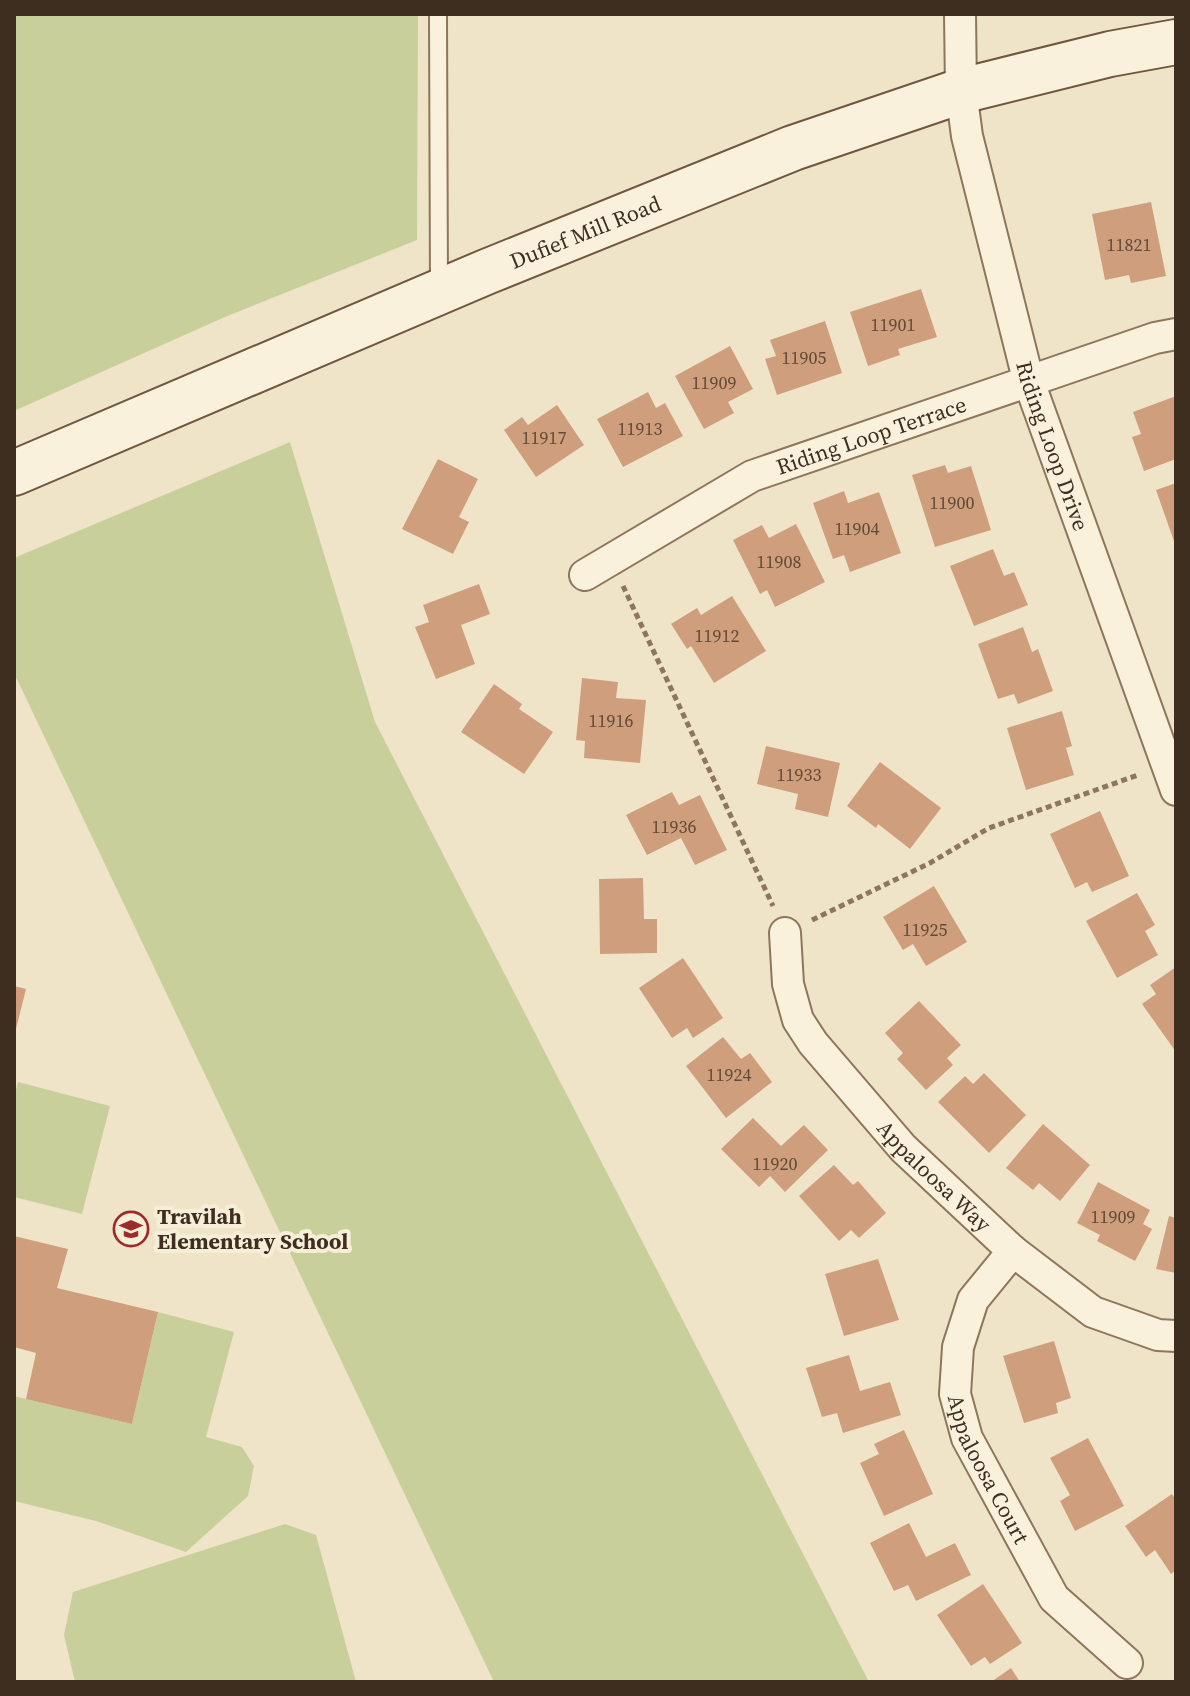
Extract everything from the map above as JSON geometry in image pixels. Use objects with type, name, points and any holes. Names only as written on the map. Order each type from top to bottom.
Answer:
[{"type":"main road","name":"Dufief Mill Road","points":[[14,473],[439,291],[793,148],[961,91],[1110,54],[1176,42]]},
{"type":"street","name":"Riding Loop Drive","points":[[960,14],[961,91],[967,136],[1028,379],[1171,778]]},
{"type":"street","name":"Riding Loop Terrace","points":[[598,567],[752,476],[1028,379],[1176,334]]},
{"type":"street","name":"Appaloosa Way","points":[[785,933],[791,996],[798,1020],[813,1043],[903,1148],[1013,1251],[1093,1312],[1158,1335],[1176,1336]]},
{"type":"street","name":"Appaloosa Court","points":[[1013,1251],[973,1300],[958,1347],[955,1394],[967,1438],[1054,1598],[1127,1663]]},
{"type":"lane","points":[[438,14],[439,291]]},
{"type":"path","points":[[598,567],[785,933],[930,863],[989,828],[1171,778]]},
{"type":"green space","points":[[14,14],[418,14],[417,240],[225,317],[14,411]]},
{"type":"green space","points":[[290,442],[375,722],[869,1682],[494,1682],[14,673],[14,558]]},
{"type":"green space","points":[[18,1082],[110,1106],[82,1214],[14,1197],[14,1097]]},
{"type":"green space","points":[[158,1312],[234,1332],[206,1437],[242,1447],[254,1466],[248,1496],[186,1552],[96,1521],[14,1501],[14,1396],[132,1424]]},
{"type":"green space","points":[[285,1524],[316,1535],[356,1682],[75,1682],[64,1635],[73,1592]]},
{"type":"building","points":[[1151,202],[1166,276],[1131,283],[1129,275],[1105,280],[1092,214]]},
{"type":"building","points":[[921,289],[937,337],[898,349],[900,355],[868,366],[850,312]]},
{"type":"building","points":[[825,321],[842,373],[777,395],[765,359],[776,356],[770,340]]},
{"type":"building","points":[[730,346],[753,389],[728,402],[734,413],[704,429],[675,376]]},
{"type":"building","points":[[648,392],[656,408],[665,403],[683,436],[623,467],[597,419]]},
{"type":"building","points":[[1176,396],[1176,459],[1144,471],[1132,437],[1141,434],[1133,412]]},
{"type":"building","points":[[557,405],[584,445],[536,477],[504,430],[522,417],[528,425]]},
{"type":"building","points":[[438,459],[478,479],[459,517],[469,522],[453,554],[402,529]]},
{"type":"building","points":[[945,465],[948,473],[971,466],[991,530],[935,547],[912,475]]},
{"type":"building","points":[[1176,483],[1176,547],[1156,490]]},
{"type":"building","points":[[844,491],[848,503],[879,492],[901,553],[850,572],[844,555],[833,559],[813,503]]},
{"type":"building","points":[[796,524],[825,582],[775,607],[767,590],[760,594],[733,540],[762,525],[769,538]]},
{"type":"building","points":[[993,549],[1004,576],[1014,572],[1028,605],[974,626],[950,566]]},
{"type":"building","points":[[479,584],[490,614],[461,625],[475,664],[436,679],[415,627],[429,622],[423,605]]},
{"type":"building","points":[[732,596],[766,651],[714,683],[691,646],[687,649],[671,624],[697,608],[701,615]]},
{"type":"building","points":[[1023,627],[1032,652],[1038,649],[1053,691],[1018,704],[1014,694],[998,699],[978,644]]},
{"type":"building","points":[[582,678],[618,682],[616,698],[646,700],[640,763],[584,758],[585,741],[576,740]]},
{"type":"building","points":[[494,684],[522,704],[519,709],[553,732],[524,774],[461,732]]},
{"type":"building","points":[[1062,711],[1072,746],[1066,748],[1074,775],[1026,790],[1007,728]]},
{"type":"building","points":[[766,746],[840,763],[828,817],[795,809],[798,794],[757,784]]},
{"type":"building","points":[[880,762],[941,808],[910,849],[878,824],[876,828],[847,806]]},
{"type":"building","points":[[672,792],[679,805],[700,795],[727,850],[695,865],[681,838],[647,855],[626,815]]},
{"type":"building","points":[[1100,811],[1129,876],[1092,892],[1087,882],[1075,888],[1050,834]]},
{"type":"building","points":[[643,878],[644,919],[657,919],[657,953],[600,954],[599,879]]},
{"type":"building","points":[[934,886],[967,942],[926,966],[913,944],[903,950],[883,917]]},
{"type":"building","points":[[1137,893],[1155,925],[1145,931],[1158,955],[1117,978],[1086,921]]},
{"type":"building","points":[[683,958],[723,1018],[693,1038],[687,1028],[672,1038],[639,988]]},
{"type":"building","points":[[1176,967],[1176,1052],[1142,1004],[1156,994],[1150,985]]},
{"type":"building","points":[[14,986],[26,989],[15,1033],[14,1033]]},
{"type":"building","points":[[919,1001],[961,1045],[947,1058],[953,1065],[926,1090],[897,1059],[903,1053],[885,1033]]},
{"type":"building","points":[[723,1037],[741,1059],[750,1053],[772,1082],[726,1118],[686,1066]]},
{"type":"building","points":[[984,1073],[1026,1115],[989,1153],[938,1102],[965,1076],[973,1084]]},
{"type":"building","points":[[753,1118],[781,1146],[804,1125],[828,1150],[785,1192],[770,1176],[759,1187],[721,1149]]},
{"type":"building","points":[[1043,1124],[1090,1165],[1060,1201],[1039,1183],[1033,1190],[1006,1168]]},
{"type":"building","points":[[834,1165],[853,1185],[858,1181],[886,1213],[859,1238],[851,1230],[839,1241],[799,1196]]},
{"type":"building","points":[[1098,1182],[1150,1210],[1143,1224],[1152,1229],[1135,1261],[1097,1241],[1100,1235],[1077,1223]]},
{"type":"building","points":[[1169,1216],[1176,1218],[1176,1273],[1156,1269]]},
{"type":"building","points":[[14,1236],[68,1249],[57,1288],[158,1312],[132,1424],[26,1399],[36,1353],[14,1347]]},
{"type":"building","points":[[878,1259],[899,1320],[844,1336],[825,1274]]},
{"type":"building","points":[[1054,1341],[1071,1398],[1056,1403],[1058,1413],[1024,1423],[1003,1356]]},
{"type":"building","points":[[849,1355],[860,1391],[890,1382],[901,1415],[843,1433],[837,1413],[822,1417],[806,1368]]},
{"type":"building","points":[[904,1430],[933,1494],[884,1516],[860,1463],[879,1454],[874,1444]]},
{"type":"building","points":[[1088,1438],[1124,1506],[1075,1531],[1060,1501],[1070,1495],[1050,1458]]},
{"type":"building","points":[[1172,1494],[1176,1500],[1176,1570],[1171,1574],[1155,1550],[1146,1557],[1125,1526]]},
{"type":"building","points":[[909,1523],[926,1557],[955,1543],[971,1575],[916,1601],[908,1585],[894,1591],[870,1543]]},
{"type":"building","points":[[983,1584],[1022,1643],[990,1664],[985,1657],[971,1666],[937,1615]]},
{"type":"building","points":[[1011,1668],[1020,1682],[991,1682]]},
{"type":"place","name":"Travilah Elementary School","points":[[131,1229]]}]
